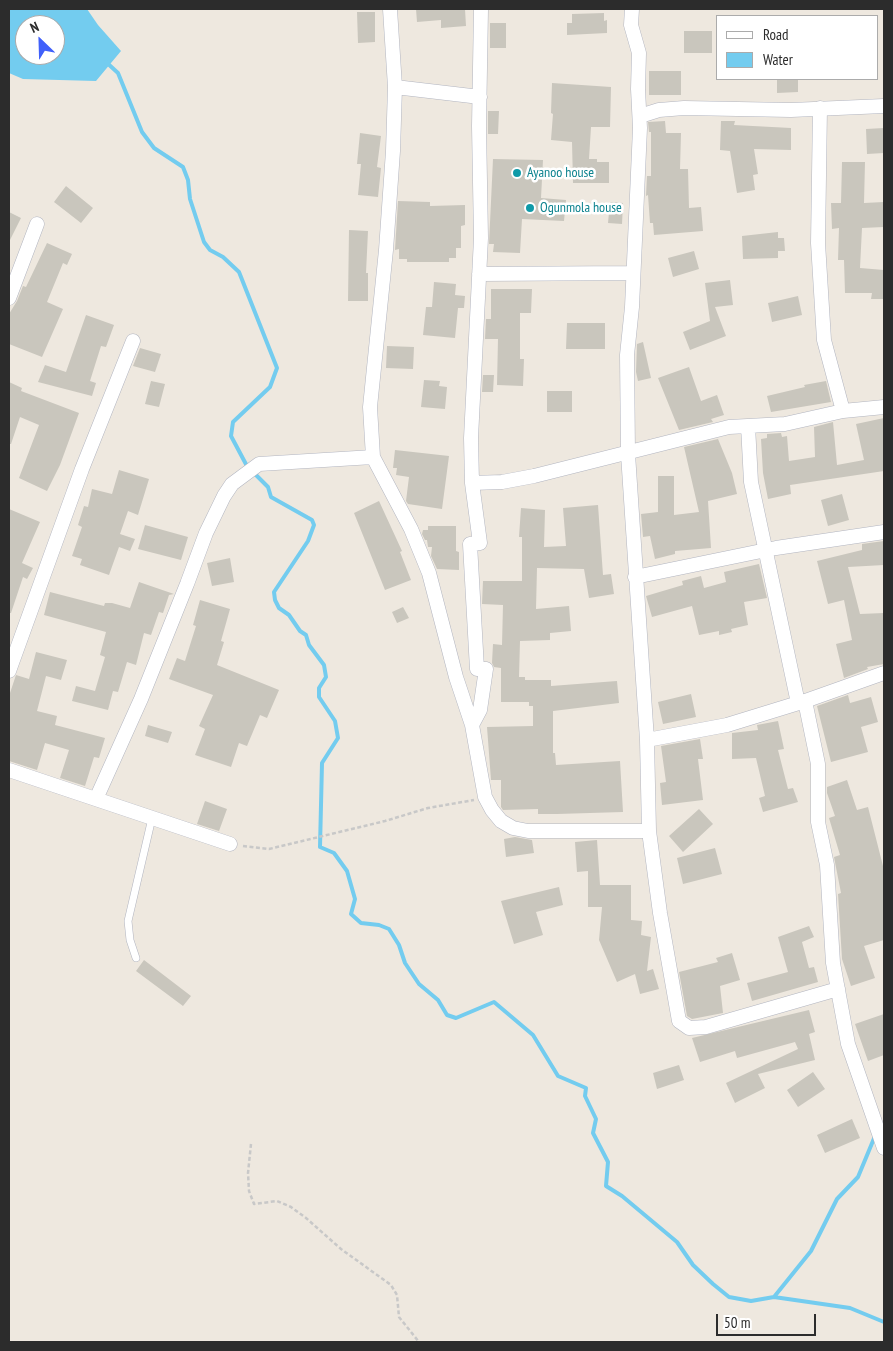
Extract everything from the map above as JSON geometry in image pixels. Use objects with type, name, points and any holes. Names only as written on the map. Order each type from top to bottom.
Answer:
[{"type":"street","points":[[390,9],[394,87],[393,151],[386,250],[370,406],[373,457],[410,529],[429,573],[456,677],[472,725],[485,797],[501,821],[513,828],[528,831],[649,831]]},
{"type":"street","points":[[472,725],[480,710],[486,669],[477,669],[470,544],[480,543],[472,483],[471,438],[481,238],[481,9]]},
{"type":"street","points":[[632,9],[631,25],[639,53],[640,116],[637,220],[627,355],[628,454],[647,740],[649,831],[660,913],[679,1021],[690,1028],[706,1027],[838,989]]},
{"type":"street","points":[[394,87],[480,97]]},
{"type":"street","points":[[640,116],[659,110],[684,108],[884,106]]},
{"type":"street","points":[[820,108],[818,243],[824,340],[843,411]]},
{"type":"street","points":[[9,298],[37,224]]},
{"type":"street","points":[[479,274],[632,273]]},
{"type":"street","points":[[9,671],[75,487],[133,341]]},
{"type":"street","points":[[472,483],[502,482],[526,478],[628,454],[728,427],[785,424],[843,411],[884,407]]},
{"type":"street","points":[[748,426],[751,482],[785,633],[818,764],[818,822],[827,864],[833,963],[848,1044],[884,1148]]},
{"type":"street","points":[[96,799],[141,699],[188,584],[206,533],[224,496],[243,475],[258,464],[373,457]]},
{"type":"street","points":[[635,576],[766,550],[884,532]]},
{"type":"street","points":[[647,740],[727,725],[802,702],[884,673]]},
{"type":"street","points":[[9,770],[230,844]]},
{"type":"lane","points":[[136,958],[130,940],[128,921],[152,818]]},
{"type":"path","points":[[230,844],[269,849],[385,822],[428,808],[485,797]]},
{"type":"path","points":[[251,1144],[248,1173],[249,1191],[254,1204],[276,1201],[291,1207],[341,1249],[391,1285],[397,1295],[399,1317],[419,1342]]},
{"type":"water","points":[[9,9],[87,9],[98,25],[121,51],[96,81],[23,79],[9,73]]},
{"type":"building","points":[[416,9],[465,9],[466,26],[441,28],[441,20],[417,22]]},
{"type":"building","points":[[357,12],[375,12],[375,42],[358,43]]},
{"type":"building","points":[[604,13],[604,21],[607,20],[607,33],[567,35],[567,23],[572,23],[572,14]]},
{"type":"building","points":[[490,23],[506,23],[506,48],[490,48]]},
{"type":"building","points":[[684,31],[712,31],[712,53],[684,53]]},
{"type":"building","points":[[649,71],[681,71],[681,95],[649,95]]},
{"type":"building","points":[[777,80],[798,80],[798,92],[777,93]]},
{"type":"building","points":[[552,83],[611,87],[610,127],[591,127],[589,159],[597,159],[597,162],[609,162],[609,183],[573,183],[572,142],[551,140],[553,114],[551,113]]},
{"type":"building","points":[[488,111],[499,111],[498,134],[488,134]]},
{"type":"building","points":[[665,121],[666,133],[681,133],[680,169],[688,169],[689,208],[701,207],[703,231],[654,235],[653,223],[650,223],[648,195],[646,196],[647,176],[651,176],[651,132],[649,132],[648,122]]},
{"type":"building","points":[[721,121],[735,121],[734,125],[791,128],[791,150],[754,149],[758,174],[753,175],[755,190],[737,193],[730,151],[720,150]]},
{"type":"building","points":[[884,128],[884,153],[867,154],[866,129]]},
{"type":"building","points":[[360,133],[381,136],[377,167],[381,168],[378,197],[358,195],[361,164],[357,164]]},
{"type":"building","points":[[493,159],[543,160],[541,198],[566,200],[564,221],[522,219],[520,253],[493,252],[494,244],[489,244]]},
{"type":"building","points":[[842,162],[865,162],[864,203],[884,202],[884,227],[862,228],[860,268],[884,270],[884,299],[871,299],[872,293],[845,293],[844,260],[838,260],[839,228],[832,229],[831,203],[841,203]]},
{"type":"building","points":[[66,186],[93,208],[81,223],[54,202]]},
{"type":"building","points":[[398,201],[430,202],[430,206],[465,205],[465,225],[461,226],[461,248],[456,248],[456,258],[449,258],[449,262],[407,262],[407,259],[399,259],[399,249],[395,250]]},
{"type":"building","points":[[610,202],[623,203],[622,224],[608,223]]},
{"type":"building","points":[[9,212],[21,218],[9,242]]},
{"type":"building","points":[[349,230],[368,231],[366,273],[368,273],[368,301],[348,301]]},
{"type":"building","points":[[778,232],[778,238],[784,238],[785,251],[778,251],[778,258],[743,259],[742,236]]},
{"type":"building","points":[[47,243],[72,254],[67,265],[63,263],[47,302],[63,309],[42,357],[9,344],[9,314],[23,286],[26,287]]},
{"type":"building","points":[[694,251],[699,269],[673,277],[668,258]]},
{"type":"building","points":[[730,280],[733,305],[715,307],[726,336],[690,350],[683,332],[710,321],[705,283]]},
{"type":"building","points":[[434,282],[456,284],[455,295],[465,296],[464,308],[458,308],[455,338],[423,335],[426,307],[432,307]]},
{"type":"building","points":[[491,289],[532,289],[531,313],[520,313],[520,359],[524,359],[523,386],[497,385],[498,339],[485,339],[486,319],[491,319]]},
{"type":"building","points":[[798,296],[802,315],[772,322],[768,303]]},
{"type":"building","points":[[86,315],[114,325],[106,347],[101,346],[90,381],[96,383],[92,396],[38,382],[45,365],[66,372]]},
{"type":"building","points":[[567,323],[605,323],[605,349],[566,349]]},
{"type":"building","points":[[643,342],[651,378],[638,381],[636,372],[637,344]]},
{"type":"building","points":[[387,346],[414,347],[413,369],[386,368]]},
{"type":"building","points":[[140,348],[161,354],[155,372],[133,366]]},
{"type":"building","points":[[689,367],[701,401],[717,395],[724,415],[711,419],[713,422],[679,430],[658,378]]},
{"type":"building","points":[[483,375],[494,375],[493,392],[482,392]]},
{"type":"building","points":[[424,380],[440,381],[439,386],[447,387],[445,409],[421,407]]},
{"type":"building","points":[[151,381],[165,384],[159,407],[145,404]]},
{"type":"building","points":[[826,381],[831,402],[771,412],[767,396],[805,387],[804,385]]},
{"type":"building","points":[[9,382],[22,388],[21,391],[79,413],[60,465],[47,491],[19,478],[39,425],[20,417],[11,444],[9,444]]},
{"type":"building","points":[[547,391],[572,391],[572,412],[547,412]]},
{"type":"building","points":[[884,418],[884,471],[790,485],[791,494],[768,499],[763,473],[761,439],[767,438],[767,434],[781,433],[782,437],[787,436],[789,461],[815,457],[814,427],[833,422],[837,465],[864,460],[856,424]]},
{"type":"building","points":[[718,439],[732,473],[737,494],[708,501],[711,548],[675,551],[675,554],[655,559],[650,536],[643,537],[641,514],[658,512],[658,476],[674,476],[674,515],[699,512],[684,447]]},
{"type":"building","points":[[395,450],[449,456],[442,509],[408,504],[406,501],[409,477],[396,475],[397,468],[393,468]]},
{"type":"building","points":[[119,470],[149,479],[138,515],[128,511],[120,534],[135,539],[130,551],[119,547],[109,575],[80,565],[82,559],[72,556],[82,527],[78,525],[84,506],[88,507],[92,489],[112,494]]},
{"type":"building","points":[[842,494],[849,520],[828,526],[821,500]]},
{"type":"building","points":[[379,501],[402,551],[400,552],[411,580],[385,590],[354,513]]},
{"type":"building","points":[[598,505],[603,575],[611,574],[614,594],[589,598],[584,569],[537,568],[536,609],[569,606],[571,631],[550,633],[550,640],[520,641],[519,677],[525,677],[525,680],[551,680],[551,686],[617,681],[619,703],[553,711],[553,753],[555,753],[556,765],[620,761],[623,812],[538,814],[538,809],[503,810],[501,807],[501,780],[491,780],[487,727],[533,726],[533,706],[529,706],[529,702],[501,702],[501,668],[494,667],[492,663],[493,644],[502,645],[503,605],[482,604],[483,581],[522,581],[522,537],[519,537],[521,508],[545,510],[544,547],[566,546],[563,508]]},
{"type":"building","points":[[9,509],[40,522],[22,563],[33,568],[27,579],[23,577],[11,613],[9,613]]},
{"type":"building","points":[[145,525],[188,537],[181,560],[138,549]]},
{"type":"building","points":[[428,526],[456,526],[456,551],[459,552],[459,570],[437,569],[431,556],[432,547],[428,547],[427,540],[425,540],[422,534],[423,530],[428,530]]},
{"type":"building","points":[[884,541],[884,565],[848,567],[860,614],[884,613],[884,664],[867,667],[868,669],[844,678],[836,644],[852,640],[844,600],[828,604],[817,561],[862,550],[862,544]]},
{"type":"building","points":[[230,558],[234,582],[212,586],[207,563]]},
{"type":"building","points":[[759,564],[767,598],[744,602],[748,625],[731,629],[732,632],[719,635],[719,631],[699,635],[692,606],[652,617],[646,596],[683,585],[682,581],[701,576],[704,588],[726,582],[724,572]]},
{"type":"building","points":[[139,582],[174,594],[169,595],[163,613],[159,612],[151,635],[144,633],[136,665],[127,662],[118,692],[113,691],[108,710],[72,701],[76,686],[95,691],[105,657],[100,655],[106,632],[44,615],[50,592],[104,606],[105,603],[112,603],[130,608]]},
{"type":"building","points":[[200,600],[230,609],[221,641],[224,642],[217,665],[279,690],[267,718],[260,715],[247,746],[239,743],[231,767],[195,755],[205,729],[199,726],[213,695],[169,679],[177,658],[185,661],[196,626],[193,625]]},
{"type":"building","points":[[403,607],[409,618],[397,623],[392,612]]},
{"type":"building","points":[[36,652],[67,660],[61,680],[46,676],[37,711],[57,716],[55,725],[105,738],[99,758],[94,757],[85,786],[60,778],[69,750],[45,743],[37,770],[9,761],[9,696],[16,675],[29,679]]},
{"type":"building","points":[[691,694],[696,717],[663,724],[658,702]]},
{"type":"building","points":[[848,695],[850,703],[871,697],[878,722],[861,727],[868,752],[831,762],[817,706]]},
{"type":"building","points":[[778,721],[784,749],[778,750],[788,789],[793,788],[798,802],[763,812],[759,798],[765,796],[756,758],[732,759],[732,733],[758,730],[757,725]]},
{"type":"building","points":[[148,725],[172,732],[168,743],[145,736]]},
{"type":"building","points":[[700,739],[703,759],[698,759],[703,800],[662,805],[660,783],[666,782],[661,746]]},
{"type":"building","points":[[847,780],[857,810],[868,807],[884,870],[884,940],[864,946],[875,978],[851,986],[842,959],[838,894],[841,893],[834,857],[840,855],[829,818],[835,816],[827,793],[827,787]]},
{"type":"building","points":[[205,801],[227,809],[219,831],[197,824]]},
{"type":"building","points":[[699,809],[713,824],[683,852],[669,836]]},
{"type":"building","points":[[515,837],[532,840],[534,853],[506,857],[504,839]]},
{"type":"building","points":[[597,840],[600,885],[631,885],[631,920],[642,921],[641,935],[651,937],[647,971],[653,969],[659,989],[640,994],[635,974],[617,982],[599,940],[602,907],[588,907],[588,871],[577,872],[575,842]]},
{"type":"building","points":[[715,848],[722,874],[683,884],[677,858]]},
{"type":"building","points":[[559,887],[563,905],[536,912],[543,935],[514,944],[501,901]]},
{"type":"building","points":[[809,926],[814,937],[802,942],[809,968],[814,967],[818,982],[752,1001],[747,983],[788,972],[778,937]]},
{"type":"building","points":[[732,953],[740,980],[720,986],[723,1013],[692,1019],[687,1016],[679,972],[718,962],[716,958]]},
{"type":"building","points":[[144,960],[191,996],[183,1006],[136,971]]},
{"type":"building","points":[[809,1010],[815,1032],[809,1034],[815,1060],[758,1074],[765,1088],[735,1103],[726,1083],[798,1049],[795,1042],[737,1058],[735,1051],[700,1062],[692,1038]]},
{"type":"building","points":[[884,1014],[884,1055],[868,1061],[855,1024]]},
{"type":"building","points":[[679,1065],[684,1080],[657,1089],[653,1073]]},
{"type":"building","points":[[813,1072],[825,1089],[798,1107],[787,1090]]},
{"type":"building","points":[[852,1119],[860,1138],[825,1153],[817,1135]]},
{"type":"waterway","points":[[106,62],[118,73],[142,132],[154,148],[183,167],[188,180],[190,199],[204,242],[210,250],[223,257],[239,272],[277,368],[270,387],[233,422],[231,436],[248,468]]},
{"type":"waterway","points":[[253,472],[268,487],[271,497],[312,520],[314,525],[308,541],[274,592],[279,608],[289,615],[300,631],[306,635],[309,645],[324,665],[326,677],[319,688],[319,697],[335,721],[338,738],[322,763],[320,847],[334,853],[347,871],[355,899],[351,914],[361,923],[379,925],[389,929],[399,945],[405,963],[419,984],[438,1000],[447,1015],[456,1018],[494,1002],[533,1035],[558,1076],[586,1088],[585,1096],[596,1119],[593,1133],[608,1162],[606,1186],[622,1196],[677,1242],[693,1265],[729,1297],[751,1301],[774,1297],[850,1308],[884,1322]]},
{"type":"waterway","points":[[774,1297],[811,1251],[837,1199],[858,1177],[875,1136]]},
{"type":"place","name":"Ayanoo house","points":[[517,173]]},
{"type":"place","name":"Ogunmola house","points":[[530,208]]}]
